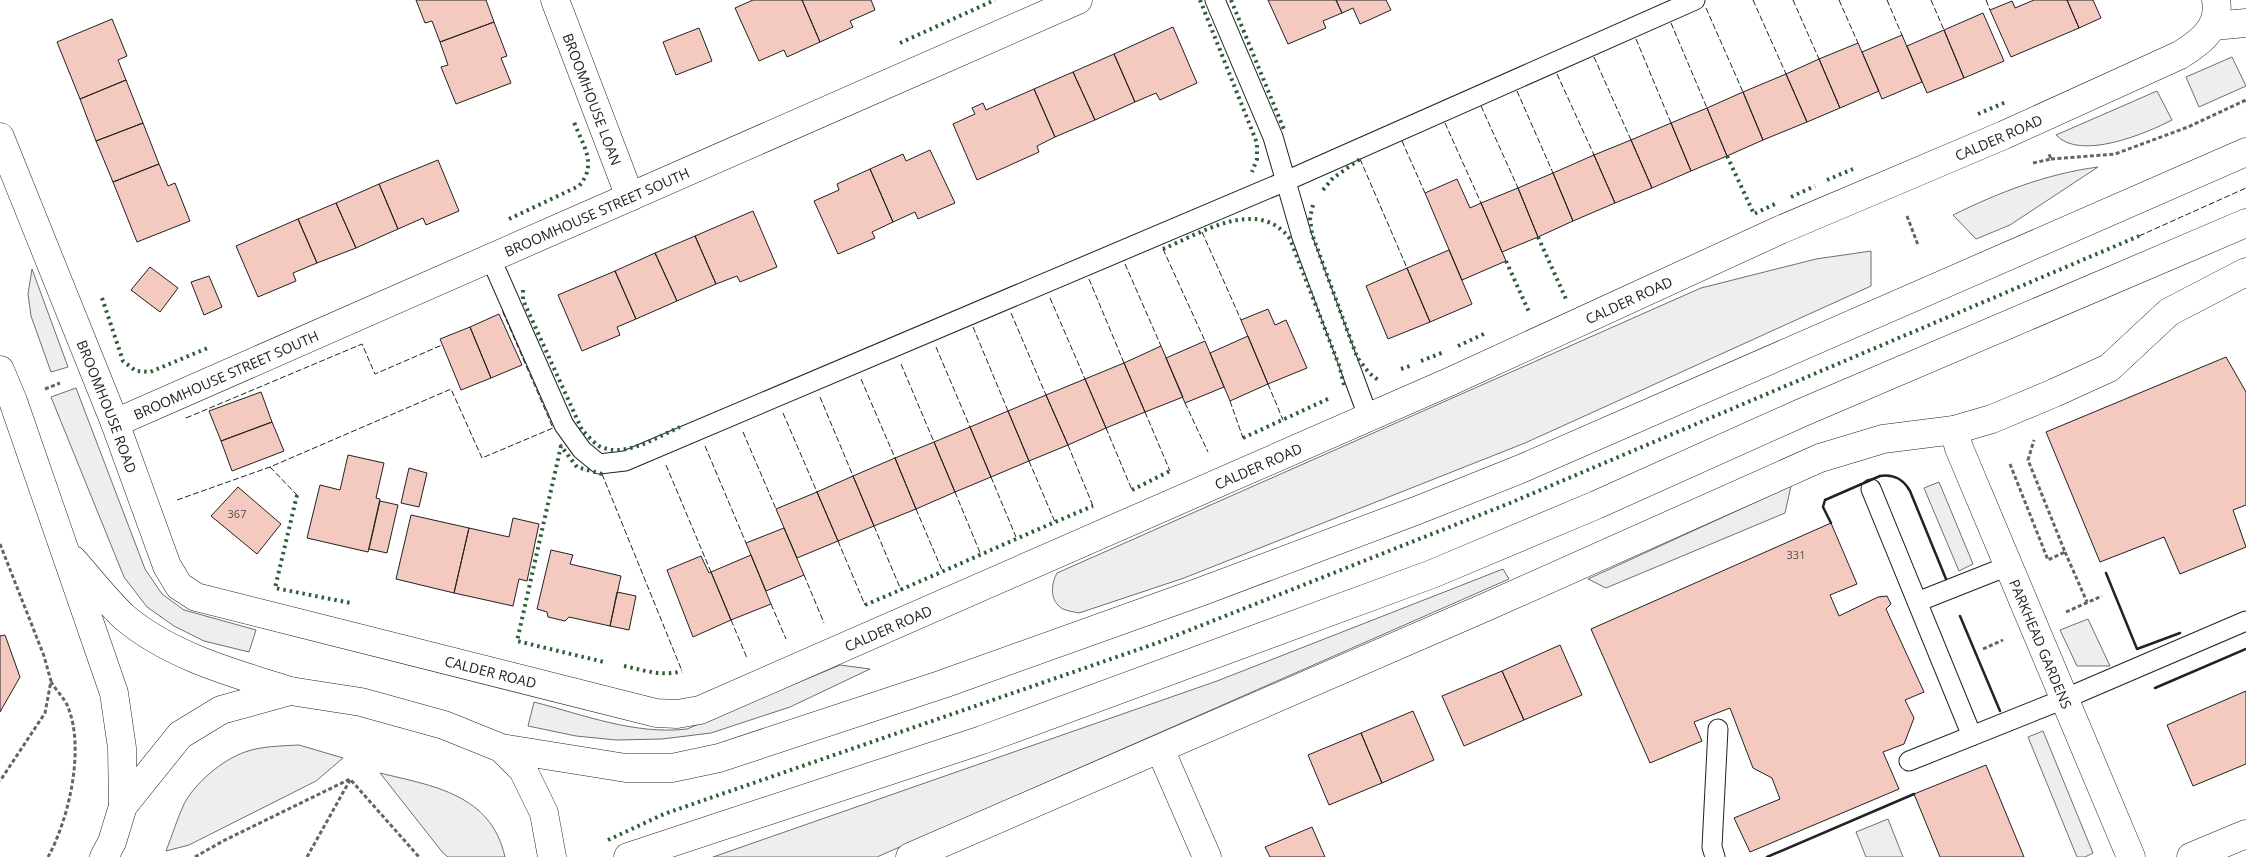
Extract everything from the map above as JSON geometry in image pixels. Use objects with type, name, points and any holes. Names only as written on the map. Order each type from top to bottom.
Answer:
[{"type":"street","name":"BROOMHOUSE LOAN","points":[[555,0],[630,197]]},
{"type":"street","name":"BROOMHOUSE STREET SOUTH","points":[[115,423],[630,197],[1047,6],[1078,0]]},
{"type":"street","points":[[2215,13],[2246,24]]},
{"type":"street","name":"CALDER ROAD","points":[[269,617],[637,709],[656,713],[677,714],[700,710],[1449,382],[1780,230],[2004,135],[2180,55],[2200,41],[2215,13]]},
{"type":"street","name":"BROOMHOUSE ROAD","points":[[0,137],[115,423],[167,566],[179,586],[196,597],[269,617]]},
{"type":"street","points":[[66,552],[124,616],[159,642],[230,673],[290,691],[370,704],[444,725],[501,748],[626,768],[672,768],[719,758],[943,684],[1218,585],[1418,510],[1514,472],[2246,152]]},
{"type":"street","points":[[628,857],[982,740],[1432,574],[1596,505],[1801,413],[2246,223]]},
{"type":"street","points":[[910,857],[1486,607],[1820,458],[1883,439],[1954,430],[1992,419],[2109,368],[2169,312],[2246,272]]},
{"type":"street","points":[[0,370],[14,401],[114,693],[122,748],[123,806],[109,852]]},
{"type":"street","name":"PARKHEAD GARDENS","points":[[1954,430],[1959,448],[2131,857]]},
{"type":"street","points":[[123,806],[180,735],[221,710],[290,691]]},
{"type":"street","points":[[501,748],[523,770],[544,813],[552,857]]},
{"type":"street","points":[[1160,749],[1207,857]]},
{"type":"street","points":[[2191,857],[2246,834]]},
{"type":"lane","points":[[1215,0],[1273,138],[1302,237],[1368,416]]},
{"type":"lane","points":[[491,258],[564,425],[582,450],[599,464],[626,461],[1286,181],[1695,0]]},
{"type":"lane","points":[[1871,489],[1972,736]]},
{"type":"lane","points":[[1917,602],[2008,566]]},
{"type":"lane","points":[[1908,761],[2064,699],[2246,621]]},
{"type":"lane","points":[[1715,857],[1712,847],[1718,729]]},
{"type":"path","points":[[2051,159],[2116,154],[2188,127],[2246,100]]},
{"type":"path","points":[[2028,460],[2087,602]]},
{"type":"path","points":[[2010,464],[2048,560],[2066,552]]},
{"type":"path","points":[[0,544],[44,656],[50,681],[68,707],[73,727],[75,756],[71,795],[58,838],[48,857]]},
{"type":"path","points":[[0,781],[45,713],[50,681]]},
{"type":"path","points":[[195,857],[223,840],[350,779]]},
{"type":"path","points":[[308,857],[350,779]]},
{"type":"path","points":[[350,779],[419,857]]},
{"type":"shaded area","points":[[2232,57],[2246,86],[2199,107],[2186,77]]},
{"type":"shaded area","points":[[2157,91],[2172,120],[2160,126],[2130,138],[2096,145],[2080,146],[2067,142],[2056,135]]},
{"type":"shaded area","points":[[2098,167],[2010,225],[1976,239],[1953,215],[1988,199],[2042,179]]},
{"type":"shaded area","points":[[1871,251],[1871,286],[1525,443],[1184,578],[1079,613],[1063,609],[1055,602],[1052,592],[1053,582],[1057,573],[1701,288],[1816,259]]},
{"type":"shaded area","points":[[32,269],[68,367],[51,372],[31,316],[28,294]]},
{"type":"shaded area","points":[[76,388],[145,569],[162,594],[184,610],[256,630],[249,652],[204,641],[174,626],[147,607],[124,577],[51,397]]},
{"type":"shaded area","points":[[1939,482],[1973,564],[1959,571],[1924,488]]},
{"type":"shaded area","points":[[1791,486],[1785,513],[1606,588],[1588,579]]},
{"type":"shaded area","points":[[1503,569],[1509,579],[877,857],[713,857],[1217,681]]},
{"type":"shaded area","points":[[2088,619],[2110,666],[2077,666],[2060,630]]},
{"type":"shaded area","points":[[840,665],[870,669],[790,707],[711,733],[662,739],[616,740],[576,736],[528,726],[534,702],[629,727],[668,730],[687,729]]},
{"type":"shaded area","points":[[2043,731],[2093,853],[2085,857],[2077,857],[2028,737]]},
{"type":"shaded area","points":[[299,745],[343,758],[316,781],[189,845],[166,851],[184,804],[202,780],[218,766],[251,750],[265,747]]},
{"type":"shaded area","points":[[380,773],[439,789],[457,796],[473,806],[487,819],[498,836],[505,857],[448,857]]},
{"type":"shaded area","points":[[1888,819],[1903,857],[1866,857],[1856,832]]},
{"type":"building","points":[[416,0],[486,0],[494,22],[440,42],[432,21],[425,23]]},
{"type":"building","points":[[753,0],[802,0],[820,42],[787,57],[784,50],[759,61],[735,8]]},
{"type":"building","points":[[802,0],[871,0],[875,10],[850,21],[853,27],[820,42]]},
{"type":"building","points":[[1268,0],[1336,0],[1342,13],[1323,21],[1326,28],[1288,44]]},
{"type":"building","points":[[1336,0],[1386,0],[1391,10],[1360,24],[1353,8],[1342,13]]},
{"type":"building","points":[[2034,0],[2067,0],[2079,28],[2011,57],[1990,10],[2012,1],[2015,8]]},
{"type":"building","points":[[2067,0],[2093,0],[2101,18],[2079,28]]},
{"type":"building","points":[[1983,13],[2004,61],[1964,78],[1944,30]]},
{"type":"building","points":[[112,19],[127,56],[118,60],[126,80],[80,99],[57,42]]},
{"type":"building","points":[[494,22],[507,56],[501,58],[511,83],[456,104],[441,67],[448,65],[440,42]]},
{"type":"building","points":[[1173,27],[1197,83],[1160,100],[1156,93],[1135,102],[1114,54]]},
{"type":"building","points":[[699,28],[712,61],[676,75],[663,42]]},
{"type":"building","points":[[1944,30],[1964,78],[1927,93],[1907,46]]},
{"type":"building","points":[[1902,35],[1922,82],[1882,99],[1862,52]]},
{"type":"building","points":[[1858,43],[1879,91],[1840,108],[1819,59]]},
{"type":"building","points":[[1114,54],[1135,102],[1095,120],[1073,72]]},
{"type":"building","points":[[1819,59],[1840,108],[1807,122],[1786,74]]},
{"type":"building","points":[[1073,72],[1095,120],[1055,137],[1034,89]]},
{"type":"building","points":[[1786,74],[1807,122],[1763,140],[1743,92]]},
{"type":"building","points":[[126,80],[143,123],[96,141],[80,99]]},
{"type":"building","points":[[1034,89],[1055,137],[1037,146],[1039,152],[977,180],[953,124],[975,114],[972,108],[983,103],[986,110]]},
{"type":"building","points":[[1743,92],[1763,140],[1727,156],[1707,108]]},
{"type":"building","points":[[1707,108],[1727,156],[1691,171],[1671,123]]},
{"type":"building","points":[[143,123],[159,164],[113,182],[96,141]]},
{"type":"building","points":[[1671,123],[1691,171],[1652,188],[1631,140]]},
{"type":"building","points":[[1631,140],[1652,188],[1615,203],[1594,155]]},
{"type":"building","points":[[930,150],[955,203],[918,219],[915,212],[893,222],[870,169],[903,154],[906,161]]},
{"type":"building","points":[[1594,155],[1615,203],[1573,221],[1553,173]]},
{"type":"building","points":[[438,160],[459,211],[426,225],[423,218],[398,229],[379,184]]},
{"type":"building","points":[[159,164],[168,186],[175,183],[190,221],[137,242],[113,182]]},
{"type":"building","points":[[870,169],[893,222],[872,232],[875,238],[838,254],[814,201],[839,190],[837,184]]},
{"type":"building","points":[[1553,173],[1573,221],[1538,237],[1518,188]]},
{"type":"building","points":[[1457,179],[1470,208],[1481,203],[1506,261],[1462,280],[1425,193]]},
{"type":"building","points":[[379,184],[398,229],[356,248],[336,203]]},
{"type":"building","points":[[1518,188],[1538,237],[1502,252],[1481,203]]},
{"type":"building","points":[[336,203],[356,248],[317,263],[298,219]]},
{"type":"building","points":[[753,211],[777,267],[740,282],[737,276],[716,284],[695,236]]},
{"type":"building","points":[[298,219],[317,263],[293,273],[296,281],[258,297],[236,246]]},
{"type":"building","points":[[695,236],[716,284],[677,301],[655,253]]},
{"type":"building","points":[[1449,250],[1472,304],[1430,322],[1407,268]]},
{"type":"building","points":[[655,253],[677,301],[636,319],[615,271]]},
{"type":"building","points":[[150,267],[178,288],[160,312],[131,290]]},
{"type":"building","points":[[1407,268],[1430,322],[1388,339],[1366,286]]},
{"type":"building","points":[[615,271],[636,319],[617,327],[620,335],[582,351],[558,295]]},
{"type":"building","points":[[209,276],[222,307],[204,315],[191,282]]},
{"type":"building","points":[[1268,309],[1275,325],[1286,320],[1307,368],[1268,384],[1241,320]]},
{"type":"building","points":[[499,314],[522,365],[491,378],[470,327]]},
{"type":"building","points":[[470,327],[491,378],[461,390],[440,339]]},
{"type":"building","points":[[1248,336],[1268,384],[1230,401],[1210,353]]},
{"type":"building","points":[[1205,341],[1224,387],[1185,403],[1166,358]]},
{"type":"building","points":[[1161,346],[1183,397],[1145,412],[1124,363]]},
{"type":"building","points":[[2226,357],[2246,392],[2246,505],[2233,510],[2246,547],[2180,574],[2164,537],[2100,562],[2046,432]]},
{"type":"building","points":[[1124,363],[1145,412],[1106,428],[1085,379]]},
{"type":"building","points":[[1085,379],[1106,428],[1068,445],[1046,395]]},
{"type":"building","points":[[261,392],[272,422],[221,441],[209,411]]},
{"type":"building","points":[[1046,395],[1068,445],[1029,461],[1008,411]]},
{"type":"building","points":[[1008,411],[1029,461],[991,477],[970,427]]},
{"type":"building","points":[[272,422],[284,451],[232,471],[221,441]]},
{"type":"building","points":[[970,427],[991,477],[955,492],[934,442]]},
{"type":"building","points":[[934,442],[955,492],[916,509],[895,458]]},
{"type":"building","points":[[348,455],[384,463],[376,498],[380,499],[368,552],[307,538],[320,485],[340,490]]},
{"type":"building","points":[[895,458],[916,509],[874,526],[853,476]]},
{"type":"building","points":[[409,468],[427,473],[419,507],[401,503]]},
{"type":"building","points":[[853,476],[874,526],[838,541],[817,492]]},
{"type":"building","points":[[238,487],[281,524],[257,554],[211,516]]},
{"type":"building","points":[[817,492],[838,541],[797,558],[776,509]]},
{"type":"building","points":[[380,501],[398,505],[387,553],[369,549]]},
{"type":"building","points":[[411,515],[469,528],[454,593],[396,579]]},
{"type":"building","points":[[513,518],[539,524],[527,581],[519,579],[513,606],[454,593],[469,528],[509,537]]},
{"type":"building","points":[[1831,523],[1857,584],[1830,595],[1839,616],[1878,597],[1887,596],[1891,604],[1886,609],[1924,692],[1905,700],[1914,718],[1904,744],[1883,752],[1899,789],[1750,852],[1734,818],[1780,799],[1772,778],[1753,768],[1730,708],[1694,722],[1702,741],[1650,763],[1591,629]]},
{"type":"building","points":[[784,528],[804,575],[766,591],[746,543]]},
{"type":"building","points":[[551,550],[573,555],[570,564],[621,576],[610,626],[569,617],[565,621],[548,617],[547,612],[537,609]]},
{"type":"building","points":[[751,555],[771,604],[731,620],[711,572]]},
{"type":"building","points":[[701,556],[709,573],[711,572],[731,620],[693,637],[667,570]]},
{"type":"building","points":[[617,592],[636,596],[629,630],[610,626]]},
{"type":"building","points":[[5,635],[20,677],[0,712],[0,636]]},
{"type":"building","points":[[1560,645],[1582,695],[1524,720],[1502,671]]},
{"type":"building","points":[[1502,671],[1524,720],[1464,746],[1442,696]]},
{"type":"building","points":[[2246,691],[2246,764],[2193,786],[2167,725]]},
{"type":"building","points":[[1413,711],[1434,760],[1382,783],[1361,733]]},
{"type":"building","points":[[1361,733],[1382,783],[1329,805],[1308,755]]},
{"type":"building","points":[[1986,765],[2024,857],[1940,857],[1914,794]]},
{"type":"building","points":[[1312,827],[1325,857],[1270,857],[1265,847]]},
{"type":"hedge","points":[[900,43],[995,0]]},
{"type":"hedge","points":[[1200,0],[1257,143],[1257,159],[1252,172]]},
{"type":"hedge","points":[[1231,0],[1285,132]]},
{"type":"hedge","points":[[1978,114],[2006,102]]},
{"type":"hedge","points":[[509,219],[579,186],[585,178],[588,162],[587,155],[574,122]]},
{"type":"hedge","points":[[1727,156],[1754,214],[1777,203]]},
{"type":"hedge","points":[[1323,190],[1333,178],[1360,159]]},
{"type":"hedge","points":[[1827,180],[1853,169]]},
{"type":"hedge","points":[[1791,197],[1815,186]]},
{"type":"hedge","points":[[1313,205],[1310,218],[1312,234],[1357,357],[1369,373],[1378,380]]},
{"type":"hedge","points":[[1163,249],[1211,227],[1229,222],[1246,219],[1262,220],[1277,226],[1290,239],[1339,365],[1344,385]]},
{"type":"hedge","points":[[608,840],[664,814],[1157,643],[1510,503],[2139,236]]},
{"type":"hedge","points":[[1538,237],[1566,299]]},
{"type":"hedge","points":[[1506,261],[1529,312]]},
{"type":"hedge","points":[[523,290],[523,300],[582,430],[595,443],[609,449],[630,448],[651,441],[680,427]]},
{"type":"hedge","points":[[102,298],[123,361],[136,371],[150,372],[210,347]]},
{"type":"hedge","points":[[1458,346],[1486,333]]},
{"type":"hedge","points":[[1421,361],[1444,352]]},
{"type":"hedge","points":[[1401,369],[1410,366]]},
{"type":"hedge","points":[[1243,438],[1330,398]]},
{"type":"hedge","points":[[602,474],[577,467],[561,446],[517,641],[604,662]]},
{"type":"hedge","points":[[1132,490],[1170,471]]},
{"type":"hedge","points":[[297,495],[275,588],[351,603]]},
{"type":"hedge","points":[[865,605],[1093,506]]},
{"type":"hedge","points":[[624,666],[660,673],[682,671]]},
{"type":"fence","points":[[1753,0],[1786,74]]},
{"type":"fence","points":[[1793,0],[1819,59]]},
{"type":"fence","points":[[1839,0],[1858,43]]},
{"type":"fence","points":[[1887,0],[1902,35]]},
{"type":"fence","points":[[1931,0],[1944,30]]},
{"type":"fence","points":[[1986,0],[1990,10]]},
{"type":"fence","points":[[1706,8],[1743,92]]},
{"type":"fence","points":[[1671,23],[1707,108]]},
{"type":"fence","points":[[1636,39],[1671,123]]},
{"type":"fence","points":[[1594,57],[1631,140]]},
{"type":"fence","points":[[1557,74],[1594,155]]},
{"type":"fence","points":[[1517,91],[1553,173]]},
{"type":"fence","points":[[1481,106],[1518,188]]},
{"type":"fence","points":[[1445,123],[1481,203]]},
{"type":"fence","points":[[1402,141],[1425,193]]},
{"type":"fence","points":[[1360,159],[1407,268]]},
{"type":"fence","points":[[2139,236],[2246,188]]},
{"type":"fence","points":[[1202,232],[1241,320]]},
{"type":"fence","points":[[1163,249],[1205,341]]},
{"type":"fence","points":[[1125,264],[1161,346]]},
{"type":"fence","points":[[1089,279],[1124,363]]},
{"type":"fence","points":[[1050,298],[1085,379]]},
{"type":"fence","points":[[177,500],[270,467],[451,389],[482,458],[553,428],[502,310]]},
{"type":"fence","points":[[1011,313],[1046,395]]},
{"type":"fence","points":[[973,327],[1008,411]]},
{"type":"fence","points":[[186,418],[362,344],[375,374],[442,345]]},
{"type":"fence","points":[[936,347],[970,427]]},
{"type":"fence","points":[[901,364],[934,442]]},
{"type":"fence","points":[[861,379],[895,458]]},
{"type":"fence","points":[[1268,384],[1283,420]]},
{"type":"fence","points":[[820,397],[853,476]]},
{"type":"fence","points":[[1230,401],[1243,438]]},
{"type":"fence","points":[[1185,403],[1208,452]]},
{"type":"fence","points":[[1145,412],[1170,471]]},
{"type":"fence","points":[[783,413],[817,492]]},
{"type":"fence","points":[[1106,428],[1132,490]]},
{"type":"fence","points":[[743,432],[776,509]]},
{"type":"fence","points":[[1068,445],[1093,506]]},
{"type":"fence","points":[[705,446],[746,543]]},
{"type":"fence","points":[[1029,461],[1055,522]]},
{"type":"fence","points":[[666,465],[711,572]]},
{"type":"fence","points":[[270,467],[297,495]]},
{"type":"fence","points":[[602,474],[682,671]]},
{"type":"fence","points":[[991,477],[1016,537]]},
{"type":"fence","points":[[955,492],[981,555]]},
{"type":"fence","points":[[916,509],[942,570]]},
{"type":"fence","points":[[874,526],[901,590]]},
{"type":"fence","points":[[838,541],[865,605]]},
{"type":"fence","points":[[804,575],[824,623]]},
{"type":"fence","points":[[771,604],[786,639]]},
{"type":"fence","points":[[731,620],[747,658]]},
{"type":"wall","points":[[1831,523],[1823,507],[1825,500],[1880,476],[1898,478],[1910,491],[1946,579]]},
{"type":"wall","points":[[2106,573],[2137,649],[2180,633]]},
{"type":"wall","points":[[1960,616],[2000,711]]},
{"type":"wall","points":[[2155,688],[2246,649]]},
{"type":"wall","points":[[1767,857],[1914,794]]}]
